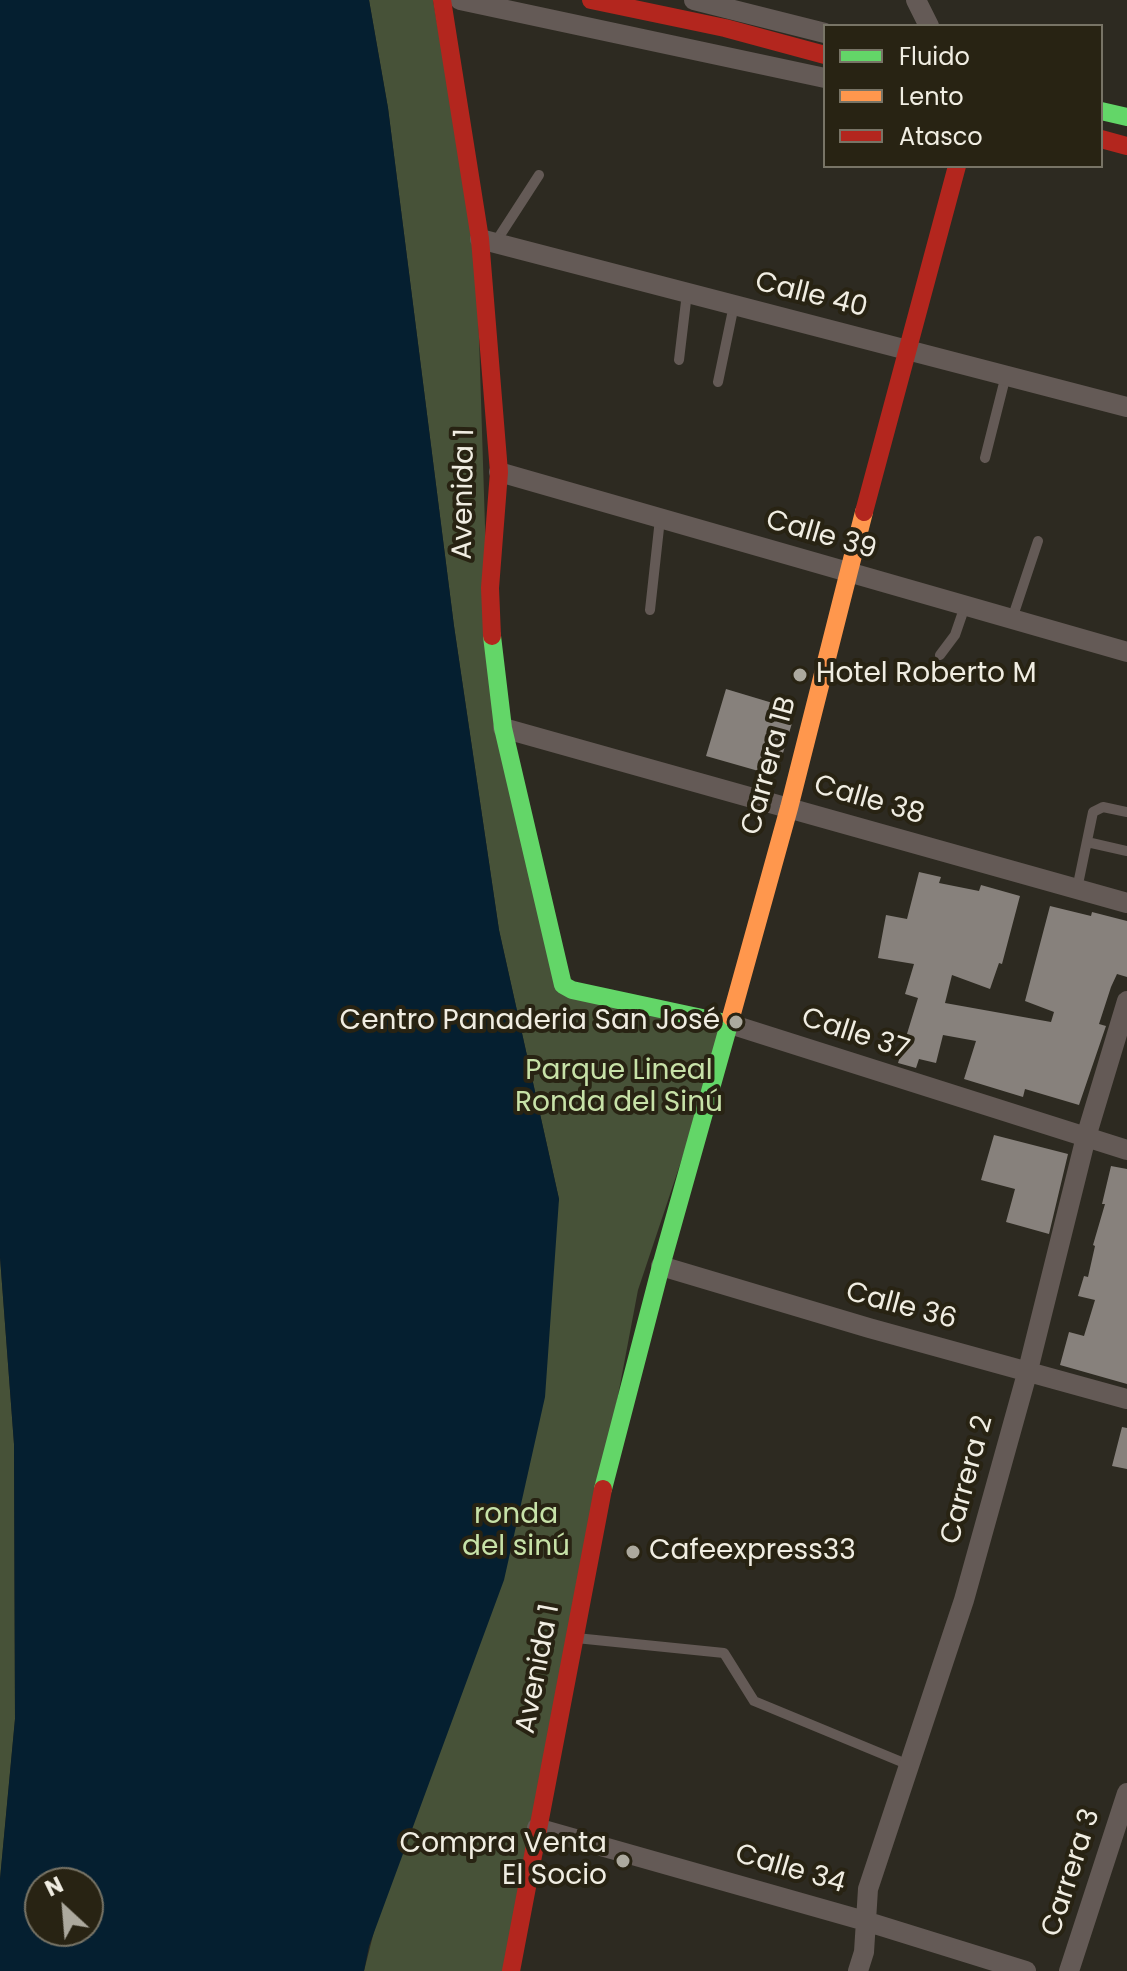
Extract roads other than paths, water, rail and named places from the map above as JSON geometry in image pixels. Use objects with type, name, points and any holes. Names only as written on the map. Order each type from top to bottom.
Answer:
[{"type":"street","name":"Avenida 1","points":[[442,0],[488,241],[499,472],[490,588],[492,645],[503,728],[563,985]]},
{"type":"street","points":[[460,0],[492,3],[823,78]]},
{"type":"street","points":[[591,0],[725,28],[823,54]]},
{"type":"street","points":[[694,0],[823,32]]},
{"type":"street","points":[[916,0],[928,24]]},
{"type":"street","points":[[1103,111],[1127,117]]},
{"type":"street","points":[[1103,140],[1127,146]]},
{"type":"street","name":"Carrera 1B","points":[[633,1380],[661,1266],[789,808],[906,349],[956,168]]},
{"type":"street","name":"Calle 40","points":[[488,241],[1127,407]]},
{"type":"street","name":"Calle 39","points":[[499,472],[1127,652]]},
{"type":"street","name":"Calle 38","points":[[503,728],[1127,903]]},
{"type":"street","name":"Calle 37","points":[[563,985],[572,990],[730,1024],[1127,1150]]},
{"type":"street","name":"Carrera 2","points":[[858,1971],[864,1952],[868,1889],[964,1600],[1028,1370],[1086,1137],[1127,1001]]},
{"type":"street","name":"Calle 36","points":[[661,1266],[869,1328],[1127,1399]]},
{"type":"street","name":"Avenida 1","points":[[511,1971],[600,1499],[633,1380]]},
{"type":"street","name":"Carrera 3","points":[[1069,1971],[1127,1793]]},
{"type":"street","name":"Calle 34","points":[[537,1828],[865,1921],[1026,1971]]},
{"type":"lane","points":[[488,241],[539,175]]},
{"type":"lane","points":[[679,360],[687,293]]},
{"type":"lane","points":[[718,382],[734,305]]},
{"type":"lane","points":[[985,458],[1006,375]]},
{"type":"lane","points":[[650,610],[660,519]]},
{"type":"lane","points":[[1012,619],[1038,541]]},
{"type":"lane","points":[[940,655],[955,635],[965,606]]},
{"type":"lane","points":[[1077,889],[1093,812],[1103,807],[1127,812]]},
{"type":"lane","points":[[1087,842],[1127,851]]},
{"type":"lane","points":[[574,1637],[724,1653],[754,1701],[909,1765]]},
{"type":"water","points":[[0,0],[369,0],[388,108],[454,626],[499,930],[559,1199],[545,1397],[504,1580],[369,1946],[364,1971],[0,1971],[0,1879],[15,1719],[14,1444],[0,1257]]},
{"type":"place","name":"Hotel Roberto M","points":[[800,675]]},
{"type":"place","name":"Centro Panaderia San José","points":[[736,1022]]},
{"type":"place","name":"Cafeexpress33","points":[[633,1552]]},
{"type":"place","name":"Compra Venta El Socio","points":[[623,1861]]},
{"type":"park label","name":"Parque Lineal Ronda del Sinú","points":[[619,1088]]},
{"type":"park label","name":"ronda del sinú","points":[[516,1532]]}]
